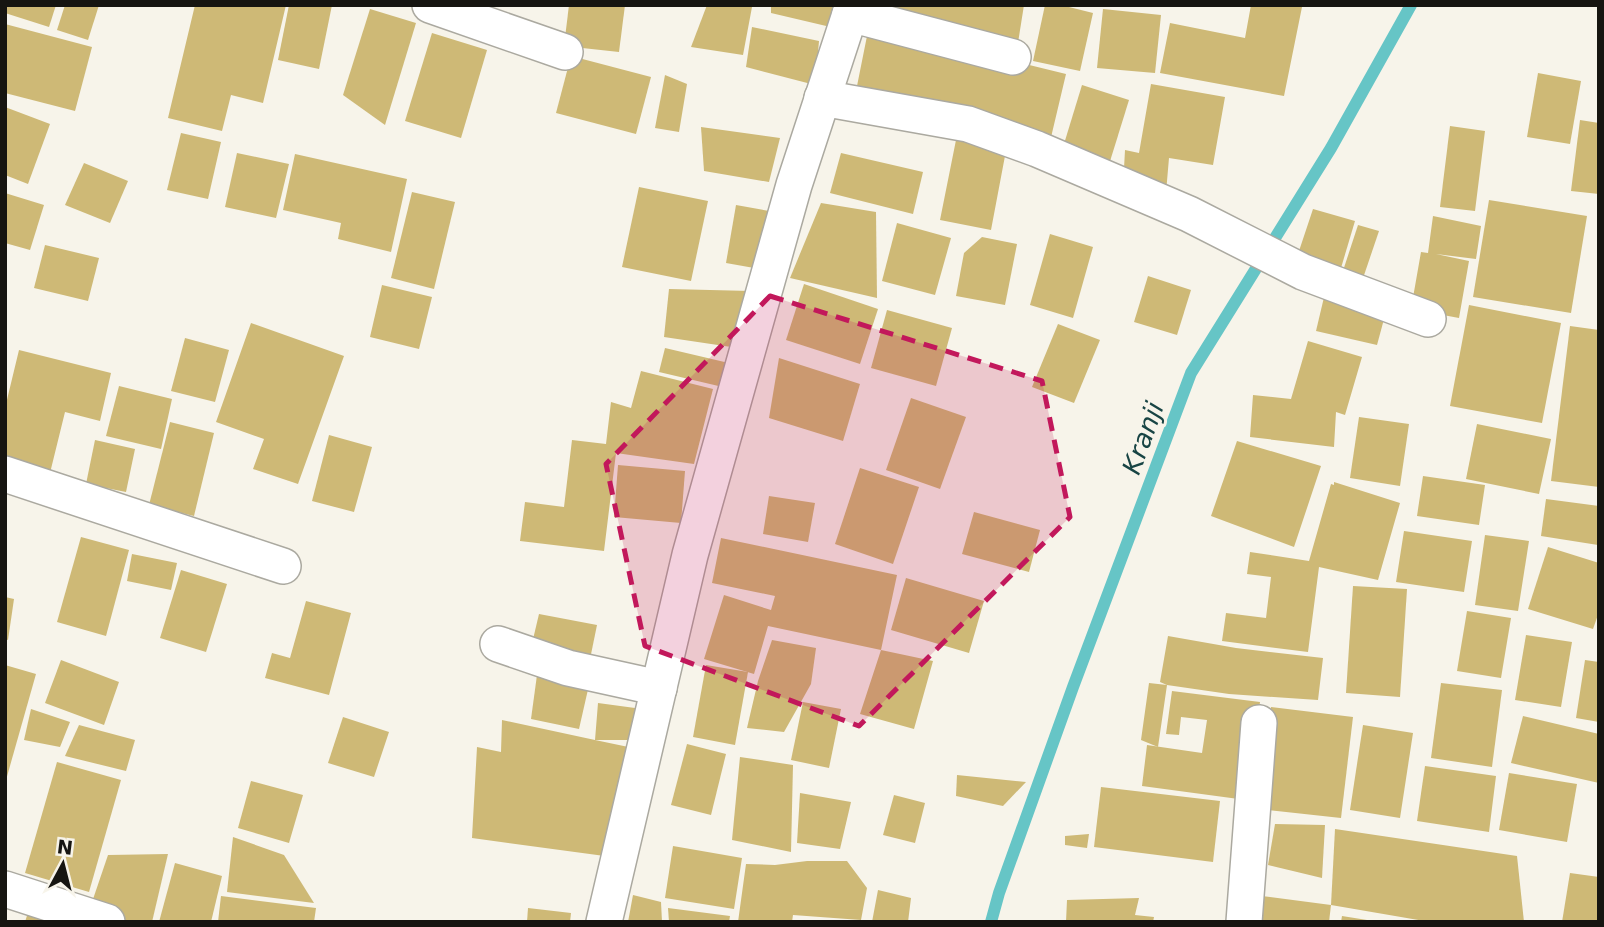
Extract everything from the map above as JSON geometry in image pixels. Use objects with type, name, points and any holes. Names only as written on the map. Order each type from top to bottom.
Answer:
[{"type":"street","points":[[430,5],[565,52]]},
{"type":"street","points":[[604,922],[690,555],[794,185],[852,9],[1013,57]]},
{"type":"street","points":[[822,98],[968,124],[1037,149],[1189,214],[1303,272],[1428,319]]},
{"type":"street","points":[[5,474],[283,566]]},
{"type":"street","points":[[498,644],[568,668],[659,688]]},
{"type":"street","points":[[1244,922],[1259,723]]},
{"type":"street","points":[[13,901],[107,922]]},
{"type":"highlighted area","points":[[770,296],[1042,381],[1070,517],[859,726],[645,646],[606,464]]},
{"type":"building","points":[[5,5],[56,5],[49,27],[5,13]]},
{"type":"building","points":[[65,5],[99,5],[88,40],[57,30]]},
{"type":"building","points":[[195,5],[286,5],[263,103],[231,95],[222,131],[168,118]]},
{"type":"building","points":[[289,5],[332,5],[319,69],[278,60]]},
{"type":"building","points":[[569,5],[625,5],[619,52],[564,46]]},
{"type":"building","points":[[707,5],[752,7],[743,55],[691,47]]},
{"type":"building","points":[[771,5],[844,5],[839,29],[771,13]]},
{"type":"building","points":[[882,5],[1024,5],[1017,49]]},
{"type":"building","points":[[1045,5],[1061,5],[1093,13],[1080,71],[1033,61]]},
{"type":"building","points":[[1251,5],[1302,7],[1284,96],[1160,73],[1170,23],[1245,38]]},
{"type":"building","points":[[370,9],[416,23],[385,125],[343,95]]},
{"type":"building","points":[[1103,9],[1161,15],[1155,73],[1097,68]]},
{"type":"building","points":[[5,24],[92,47],[75,111],[5,93]]},
{"type":"building","points":[[869,26],[1066,74],[1048,150],[1008,140],[991,230],[940,220],[958,130],[853,106]]},
{"type":"building","points":[[752,27],[819,41],[815,85],[746,67]]},
{"type":"building","points":[[432,33],[487,50],[461,138],[405,121]]},
{"type":"building","points":[[571,56],[651,77],[636,134],[556,113]]},
{"type":"building","points":[[1538,73],[1581,81],[1570,144],[1527,137]]},
{"type":"building","points":[[665,75],[687,84],[679,132],[655,128]]},
{"type":"building","points":[[1151,84],[1225,97],[1213,165],[1169,158],[1165,204],[1123,187],[1125,150],[1139,153]]},
{"type":"building","points":[[1082,85],[1129,100],[1107,171],[1060,157]]},
{"type":"building","points":[[5,107],[50,124],[28,184],[5,175]]},
{"type":"building","points":[[1580,120],[1599,123],[1599,194],[1571,191]]},
{"type":"building","points":[[1450,126],[1485,131],[1475,211],[1440,207]]},
{"type":"building","points":[[701,127],[780,138],[769,182],[704,171]]},
{"type":"building","points":[[181,133],[221,142],[208,199],[167,190]]},
{"type":"building","points":[[237,153],[289,164],[276,218],[225,207]]},
{"type":"building","points":[[841,153],[923,172],[913,214],[830,193]]},
{"type":"building","points":[[295,154],[407,179],[391,252],[338,239],[341,223],[283,210]]},
{"type":"building","points":[[84,163],[128,181],[110,223],[65,205]]},
{"type":"building","points":[[639,187],[708,201],[691,281],[622,267]]},
{"type":"building","points":[[412,192],[455,202],[434,289],[391,278]]},
{"type":"building","points":[[5,193],[44,205],[30,250],[5,243]]},
{"type":"building","points":[[1489,200],[1587,216],[1571,313],[1473,297]]},
{"type":"building","points":[[821,203],[876,212],[877,298],[790,278]]},
{"type":"building","points":[[736,205],[775,212],[766,270],[726,263]]},
{"type":"building","points":[[1313,209],[1355,221],[1338,278],[1298,254]]},
{"type":"building","points":[[1433,216],[1481,226],[1476,259],[1436,254],[1469,261],[1459,318],[1411,309],[1421,252],[1428,253]]},
{"type":"building","points":[[897,223],[951,238],[935,295],[882,281]]},
{"type":"building","points":[[1358,225],[1379,231],[1359,290],[1339,283]]},
{"type":"building","points":[[1050,234],[1093,247],[1073,318],[1030,305]]},
{"type":"building","points":[[982,237],[1017,244],[1005,305],[956,296],[964,253]]},
{"type":"building","points":[[45,245],[99,258],[88,301],[34,288]]},
{"type":"building","points":[[1148,276],[1191,290],[1177,335],[1134,322]]},
{"type":"building","points":[[804,284],[878,309],[860,364],[786,340]]},
{"type":"building","points":[[382,285],[432,297],[419,349],[370,337]]},
{"type":"building","points":[[669,289],[751,291],[738,348],[664,337]]},
{"type":"building","points":[[1325,293],[1387,308],[1377,345],[1316,331]]},
{"type":"building","points":[[1469,305],[1561,323],[1542,423],[1450,406]]},
{"type":"building","points":[[887,310],[952,328],[936,386],[871,368]]},
{"type":"building","points":[[251,323],[344,356],[298,484],[253,469],[264,439],[216,422]]},
{"type":"building","points":[[1058,324],[1100,340],[1074,403],[1032,387]]},
{"type":"building","points":[[1570,326],[1599,330],[1599,487],[1551,481]]},
{"type":"building","points":[[185,338],[229,350],[215,402],[171,391]]},
{"type":"building","points":[[1308,341],[1362,357],[1345,415],[1336,412],[1334,447],[1250,437],[1253,395],[1291,399]]},
{"type":"building","points":[[665,348],[733,364],[727,388],[659,372]]},
{"type":"building","points":[[19,350],[111,373],[100,421],[65,412],[50,473],[5,462],[5,408]]},
{"type":"building","points":[[779,358],[860,384],[843,441],[769,418]]},
{"type":"building","points":[[641,371],[713,389],[694,464],[616,453],[604,551],[520,541],[525,502],[564,507],[572,440],[606,444],[611,402],[631,408]]},
{"type":"building","points":[[119,386],[172,399],[161,449],[106,436]]},
{"type":"building","points":[[911,398],[966,417],[940,489],[886,470]]},
{"type":"building","points":[[1359,417],[1409,424],[1400,486],[1350,478]]},
{"type":"building","points":[[170,422],[214,433],[194,516],[149,505]]},
{"type":"building","points":[[1477,424],[1551,439],[1539,494],[1466,479]]},
{"type":"building","points":[[329,435],[372,447],[354,512],[312,501]]},
{"type":"building","points":[[95,440],[135,449],[126,492],[86,484]]},
{"type":"building","points":[[1237,441],[1321,466],[1294,547],[1211,516]]},
{"type":"building","points":[[618,465],[685,471],[681,523],[614,517]]},
{"type":"building","points":[[860,468],[919,487],[893,564],[835,544]]},
{"type":"building","points":[[1423,476],[1485,485],[1479,525],[1417,516]]},
{"type":"building","points":[[1334,482],[1400,503],[1378,580],[1319,567],[1308,652],[1222,641],[1226,613],[1266,618],[1271,577],[1247,574],[1250,552],[1309,561],[1331,484],[1334,485]]},
{"type":"building","points":[[769,496],[815,503],[808,542],[763,534]]},
{"type":"building","points":[[1546,499],[1599,506],[1598,545],[1541,536]]},
{"type":"building","points":[[974,512],[1040,530],[1029,572],[962,554]]},
{"type":"building","points":[[1404,531],[1472,541],[1464,592],[1396,582]]},
{"type":"building","points":[[1485,535],[1529,541],[1518,611],[1475,605]]},
{"type":"building","points":[[81,537],[129,550],[106,636],[57,622]]},
{"type":"building","points":[[721,538],[897,575],[881,650],[768,626],[754,674],[704,659],[724,595],[771,610],[775,596],[712,583]]},
{"type":"building","points":[[1548,547],[1599,563],[1599,612],[1593,629],[1528,609]]},
{"type":"building","points":[[132,554],[177,563],[171,590],[127,581]]},
{"type":"building","points":[[181,570],[227,584],[206,652],[160,638]]},
{"type":"building","points":[[906,578],[984,601],[969,653],[891,630]]},
{"type":"building","points":[[1353,586],[1407,589],[1400,697],[1346,693]]},
{"type":"building","points":[[5,597],[14,599],[8,640],[5,639]]},
{"type":"building","points":[[306,601],[351,613],[329,695],[265,678],[272,653],[290,658]]},
{"type":"building","points":[[1467,611],[1511,618],[1501,678],[1457,671]]},
{"type":"building","points":[[539,614],[597,625],[589,664],[530,652]]},
{"type":"building","points":[[1526,635],[1572,642],[1561,707],[1515,700]]},
{"type":"building","points":[[1168,636],[1236,648],[1323,658],[1318,700],[1229,694],[1160,682]]},
{"type":"building","points":[[772,640],[816,648],[811,684],[784,732],[747,728],[758,681]]},
{"type":"building","points":[[881,650],[933,661],[914,729],[860,714]]},
{"type":"building","points":[[61,660],[119,682],[104,725],[45,703]]},
{"type":"building","points":[[1585,660],[1599,662],[1599,722],[1576,718]]},
{"type":"building","points":[[5,665],[36,674],[6,780],[5,780]]},
{"type":"building","points":[[706,665],[748,672],[735,745],[693,737]]},
{"type":"building","points":[[537,675],[589,685],[579,729],[531,719]]},
{"type":"building","points":[[1149,683],[1167,685],[1158,747],[1141,740]]},
{"type":"building","points":[[1441,683],[1502,690],[1492,767],[1431,758]]},
{"type":"building","points":[[1172,691],[1260,702],[1246,800],[1142,786],[1147,745],[1202,753],[1207,720],[1181,717],[1179,735],[1166,734]]},
{"type":"building","points":[[803,702],[841,709],[829,768],[791,760]]},
{"type":"building","points":[[598,703],[635,708],[634,740],[595,740]]},
{"type":"building","points":[[1271,707],[1353,717],[1341,818],[1259,809]]},
{"type":"building","points":[[31,709],[70,722],[60,747],[24,740]]},
{"type":"building","points":[[1523,716],[1599,734],[1599,783],[1511,763]]},
{"type":"building","points":[[343,717],[389,732],[374,777],[328,763]]},
{"type":"building","points":[[502,720],[638,749],[612,857],[472,838],[477,747],[501,752]]},
{"type":"building","points":[[79,725],[135,740],[126,771],[65,756]]},
{"type":"building","points":[[1363,725],[1413,733],[1400,818],[1350,810]]},
{"type":"building","points":[[687,744],[726,754],[711,815],[671,805]]},
{"type":"building","points":[[740,757],[793,765],[791,852],[732,840]]},
{"type":"building","points":[[57,762],[121,780],[89,892],[25,873]]},
{"type":"building","points":[[1425,766],[1496,776],[1489,832],[1417,821]]},
{"type":"building","points":[[1509,773],[1577,784],[1567,842],[1499,830]]},
{"type":"building","points":[[957,775],[1026,782],[1003,806],[956,796]]},
{"type":"building","points":[[251,781],[303,795],[289,843],[238,828]]},
{"type":"building","points":[[1101,787],[1220,801],[1213,862],[1094,847]]},
{"type":"building","points":[[800,793],[851,802],[840,849],[797,843]]},
{"type":"building","points":[[894,795],[925,803],[915,843],[883,835]]},
{"type":"building","points":[[1275,824],[1325,825],[1322,878],[1268,865]]},
{"type":"building","points":[[1335,829],[1517,856],[1524,922],[1430,922],[1331,905]]},
{"type":"building","points":[[1089,834],[1087,848],[1065,845],[1065,836]]},
{"type":"building","points":[[233,837],[284,855],[314,903],[227,892]]},
{"type":"building","points":[[673,846],[742,858],[734,909],[665,898]]},
{"type":"building","points":[[168,854],[152,922],[130,922],[90,908],[108,855]]},
{"type":"building","points":[[807,861],[847,861],[867,888],[861,920],[793,915],[792,922],[738,922],[746,864],[775,865]]},
{"type":"building","points":[[175,863],[222,876],[211,922],[159,922]]},
{"type":"building","points":[[1570,873],[1599,877],[1599,922],[1562,922]]},
{"type":"building","points":[[878,890],[911,898],[908,922],[872,922]]},
{"type":"building","points":[[633,895],[661,902],[662,922],[628,922]]},
{"type":"building","points":[[1254,895],[1331,905],[1329,922],[1253,922]]},
{"type":"building","points":[[221,896],[316,908],[314,922],[218,922]]},
{"type":"building","points":[[1139,898],[1135,915],[1154,917],[1153,922],[1066,922],[1067,900]]},
{"type":"building","points":[[30,906],[78,922],[25,922]]},
{"type":"building","points":[[528,908],[571,913],[570,922],[527,922]]},
{"type":"building","points":[[668,908],[730,916],[729,922],[669,922]]},
{"type":"building","points":[[1342,916],[1367,920],[1367,922],[1341,922]]},
{"type":"waterway","name":"Kranji","points":[[991,922],[1073,687],[1191,373],[1331,148],[1411,5]]}]
